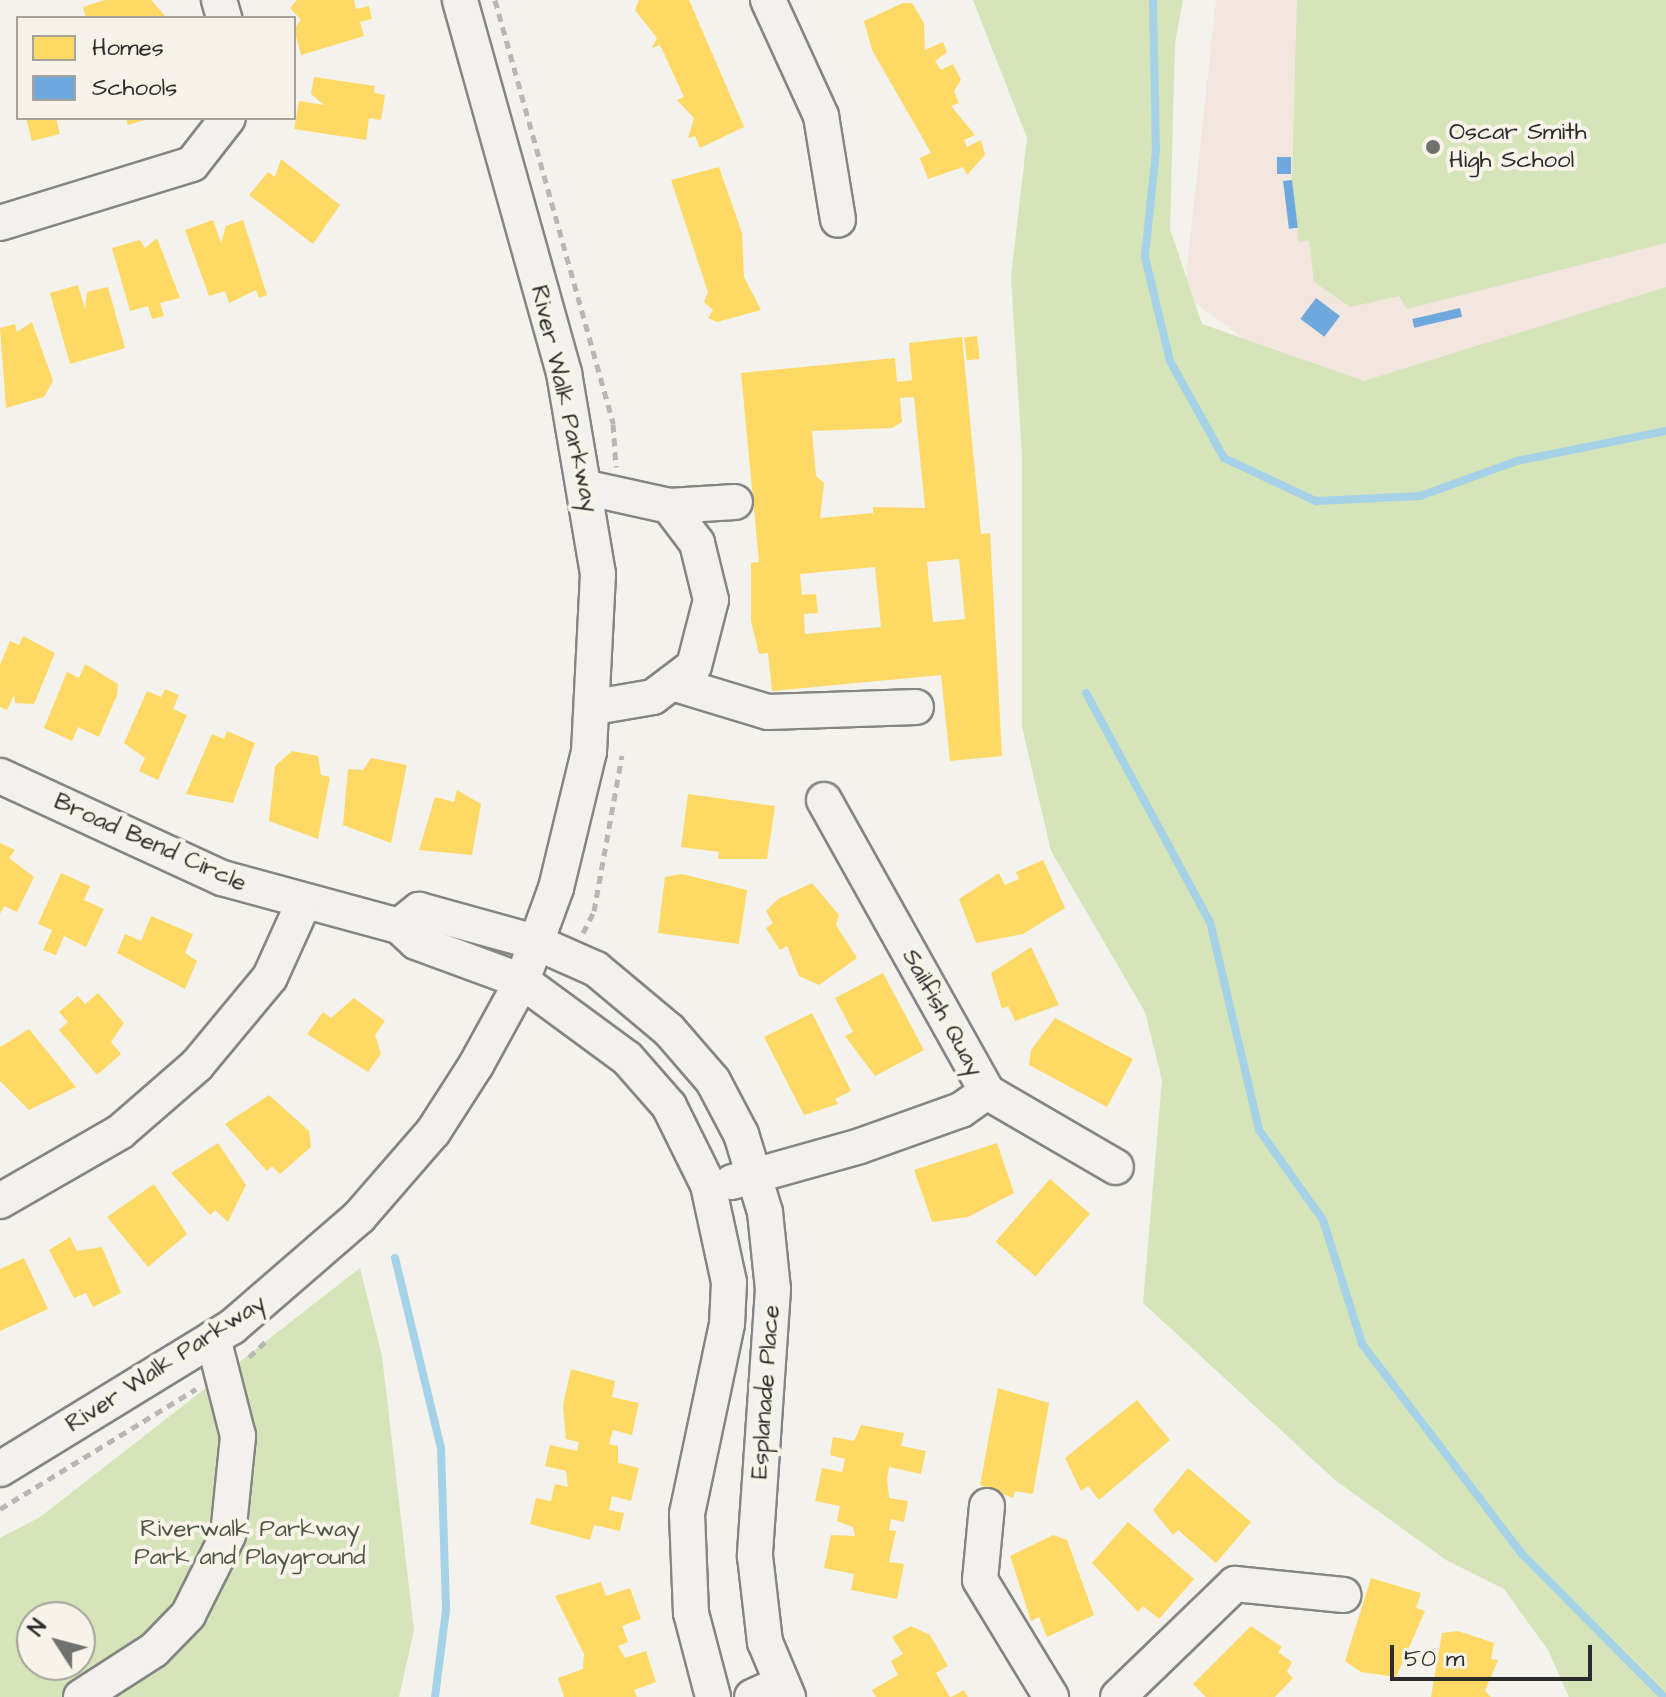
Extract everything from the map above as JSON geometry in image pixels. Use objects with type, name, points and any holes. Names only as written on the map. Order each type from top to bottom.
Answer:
[{"type":"street","name":"River Walk Parkway","points":[[0,1469],[213,1338],[318,1257],[433,1132],[522,981],[578,810],[610,704],[598,574],[603,491],[460,0]]},
{"type":"street","points":[[768,0],[821,116],[838,220]]},
{"type":"street","points":[[0,223],[192,164],[226,120]]},
{"type":"street","points":[[603,491],[669,506],[735,502]]},
{"type":"street","points":[[610,704],[653,697],[694,666],[711,600],[697,543],[669,506]]},
{"type":"street","points":[[672,683],[768,712],[916,707]]},
{"type":"street","name":"Broad Bend Circle","points":[[0,776],[222,878],[302,906],[399,926],[416,942],[522,981]]},
{"type":"street","name":"Sailfish Quay","points":[[708,1185],[755,1178],[961,1110],[987,1092],[824,800]]},
{"type":"street","points":[[0,1201],[120,1132],[197,1065],[270,977],[302,906]]},
{"type":"street","points":[[399,926],[419,910],[535,942]]},
{"type":"street","name":"Esplanade Place","points":[[535,942],[570,956],[631,995],[713,1081],[755,1178],[771,1249],[775,1329],[755,1556],[774,1692]]},
{"type":"street","name":"Esplanade Place","points":[[522,981],[627,1058],[669,1106],[708,1185],[725,1249],[727,1324],[692,1472],[686,1559],[699,1661],[713,1697]]},
{"type":"street","points":[[987,1092],[1116,1167]]},
{"type":"street","points":[[81,1697],[154,1650],[212,1576],[237,1486],[238,1436],[213,1338]]},
{"type":"street","points":[[987,1506],[980,1580],[1051,1697]]},
{"type":"street","points":[[1118,1697],[1235,1584],[1343,1595]]},
{"type":"path","points":[[495,0],[613,424],[603,491]]},
{"type":"path","points":[[570,956],[594,911],[610,704]]},
{"type":"path","points":[[0,1509],[224,1372],[281,1328]]},
{"type":"shaded area","name":"Oscar Smith High School","points":[[1216,0],[1666,0],[1666,331],[1321,394],[1184,295]]},
{"type":"green space","points":[[973,0],[1183,0],[1175,43],[1170,229],[1202,324],[1364,381],[1666,287],[1666,1697],[1569,1697],[1548,1650],[1504,1589],[1446,1560],[1335,1480],[1143,1303],[1162,1080],[1145,1012],[1051,851],[1022,727],[1022,456],[1011,277],[1027,138]]},
{"type":"green space","name":"Oscar Smith High School","points":[[1297,0],[1666,0],[1666,243],[1407,309],[1399,296],[1350,307],[1314,282],[1309,240],[1299,242],[1292,180]]},
{"type":"green space","name":"Riverwalk Parkway Park and Playground","points":[[360,1268],[382,1356],[414,1630],[399,1697],[0,1697],[0,1538],[40,1517]]},
{"type":"building: Homes","points":[[105,0],[151,0],[165,16],[85,16],[83,7]]},
{"type":"building: Homes","points":[[297,0],[354,0],[356,9],[369,6],[372,19],[360,22],[364,36],[301,55],[296,26],[301,20],[290,8]]},
{"type":"building: Homes","points":[[639,0],[689,0],[744,127],[700,148],[695,136],[688,138],[694,118],[677,100],[684,97],[660,45],[652,48],[657,38],[635,10]]},
{"type":"building: Homes","points":[[903,3],[912,3],[924,23],[925,50],[943,42],[947,52],[935,61],[941,70],[953,64],[961,80],[954,91],[959,103],[951,106],[975,135],[964,140],[967,147],[981,140],[985,155],[967,175],[963,167],[928,179],[920,158],[931,153],[872,50],[864,21]]},
{"type":"building: Homes","points":[[314,77],[375,86],[374,93],[385,95],[381,120],[369,118],[366,140],[294,129],[299,101],[324,105],[311,94]]},
{"type":"building: Homes","points":[[27,120],[56,120],[60,134],[32,141]]},
{"type":"building: Homes","points":[[127,120],[145,120],[128,125]]},
{"type":"building: Homes","points":[[281,159],[340,205],[313,244],[249,195],[268,172],[275,177]]},
{"type":"building: Homes","points":[[719,167],[742,233],[744,277],[761,310],[717,322],[708,318],[713,310],[704,302],[708,292],[671,180]]},
{"type":"building: Homes","points":[[213,220],[221,243],[226,226],[243,220],[267,295],[259,298],[256,290],[229,303],[225,291],[209,296],[185,230]]},
{"type":"building: Homes","points":[[157,238],[180,298],[160,303],[164,316],[152,319],[148,306],[130,311],[112,248],[140,240],[145,248]]},
{"type":"building: Homes","points":[[78,285],[85,309],[87,292],[108,287],[125,348],[70,364],[50,293]]},
{"type":"building: Homes","points":[[32,322],[53,381],[44,397],[6,408],[0,328],[15,324],[17,332]]},
{"type":"building: Homes","points":[[977,336],[980,359],[967,360],[964,338]]},
{"type":"building: Homes","points":[[962,337],[981,534],[990,533],[1002,756],[950,761],[941,675],[772,691],[768,653],[759,654],[751,621],[751,563],[759,562],[741,373],[895,358],[897,382],[912,380],[909,343]],"holes":[[[914,397],[925,508],[873,507],[873,513],[820,518],[824,483],[816,476],[812,431],[892,428],[902,422],[900,398]],[[959,559],[965,619],[933,622],[927,562]],[[875,567],[881,627],[805,634],[804,614],[818,613],[816,594],[802,595],[800,574]]]},
{"type":"building: Homes","points":[[23,636],[55,653],[34,704],[15,703],[14,695],[7,710],[0,707],[0,665],[10,641],[19,645]]},
{"type":"building: Homes","points":[[85,664],[118,684],[117,695],[99,737],[78,727],[72,741],[44,728],[67,672],[79,678]]},
{"type":"building: Homes","points":[[165,689],[179,695],[173,709],[187,715],[158,780],[139,771],[145,758],[124,743],[147,691],[161,697]]},
{"type":"building: Homes","points":[[227,731],[255,743],[233,803],[186,794],[212,734],[224,739]]},
{"type":"building: Homes","points":[[292,751],[318,756],[321,775],[330,777],[318,839],[269,821],[275,766]]},
{"type":"building: Homes","points":[[371,758],[407,765],[391,843],[343,825],[348,769],[363,770]]},
{"type":"building: Homes","points":[[457,790],[481,804],[472,855],[419,850],[435,797],[454,802]]},
{"type":"building: Homes","points":[[688,794],[775,806],[767,859],[718,859],[719,852],[681,847]]},
{"type":"building: Homes","points":[[0,843],[15,850],[9,858],[34,877],[17,912],[4,906],[0,914]]},
{"type":"building: Homes","points":[[1043,860],[1065,908],[1023,934],[976,943],[959,899],[999,873],[1005,885],[1019,879],[1016,872]]},
{"type":"building: Homes","points":[[61,873],[90,886],[84,900],[104,909],[86,947],[64,936],[56,955],[43,950],[52,930],[38,924]]},
{"type":"building: Homes","points":[[682,874],[747,890],[739,944],[658,933],[665,877]]},
{"type":"building: Homes","points":[[812,883],[839,915],[836,925],[857,958],[819,985],[799,976],[787,946],[780,950],[766,928],[773,923],[766,911],[778,899]]},
{"type":"building: Homes","points":[[151,916],[193,934],[185,953],[197,961],[185,989],[117,953],[125,934],[141,941]]},
{"type":"building: Homes","points":[[1031,947],[1059,1005],[1015,1021],[1008,1006],[1002,1009],[991,973]]},
{"type":"building: Homes","points":[[883,973],[924,1050],[875,1076],[845,1036],[853,1032],[835,998]]},
{"type":"building: Homes","points":[[98,993],[124,1023],[111,1042],[121,1054],[97,1075],[59,1030],[68,1022],[59,1012],[78,996],[85,1004]]},
{"type":"building: Homes","points":[[354,998],[385,1021],[375,1035],[381,1054],[368,1072],[307,1034],[323,1012],[331,1018]]},
{"type":"building: Homes","points":[[812,1013],[851,1091],[835,1099],[838,1104],[804,1115],[764,1037]]},
{"type":"building: Homes","points":[[1055,1018],[1133,1059],[1107,1107],[1029,1065],[1031,1050]]},
{"type":"building: Homes","points":[[29,1029],[76,1087],[29,1110],[0,1081],[0,1047]]},
{"type":"building: Homes","points":[[269,1095],[309,1131],[311,1147],[280,1174],[272,1166],[267,1171],[225,1124]]},
{"type":"building: Homes","points":[[218,1143],[246,1185],[228,1222],[215,1210],[210,1215],[171,1173]]},
{"type":"building: Homes","points":[[997,1143],[1014,1193],[968,1217],[932,1222],[914,1170]]},
{"type":"building: Homes","points":[[1050,1179],[1090,1214],[1036,1276],[996,1242]]},
{"type":"building: Homes","points":[[154,1184],[187,1234],[148,1267],[107,1217]]},
{"type":"building: Homes","points":[[70,1237],[77,1251],[102,1247],[121,1293],[93,1307],[86,1293],[74,1298],[49,1250]]},
{"type":"building: Homes","points":[[24,1258],[48,1309],[0,1331],[0,1269]]},
{"type":"building: Homes","points":[[571,1369],[615,1381],[612,1397],[639,1403],[632,1435],[613,1430],[609,1444],[618,1446],[618,1463],[639,1468],[631,1501],[612,1496],[609,1510],[624,1513],[620,1531],[594,1525],[590,1540],[530,1524],[536,1498],[551,1501],[555,1484],[568,1487],[566,1471],[545,1466],[550,1445],[577,1451],[579,1442],[566,1439],[563,1405]]},
{"type":"building: Homes","points":[[998,1388],[1049,1403],[1033,1494],[1015,1491],[1013,1498],[980,1485]]},
{"type":"building: Homes","points":[[1137,1400],[1170,1440],[1099,1500],[1088,1486],[1081,1491],[1065,1458]]},
{"type":"building: Homes","points":[[861,1425],[904,1433],[901,1446],[926,1451],[921,1474],[889,1467],[889,1498],[908,1501],[904,1522],[891,1519],[889,1530],[896,1531],[889,1562],[904,1564],[897,1599],[851,1590],[854,1574],[824,1568],[831,1535],[855,1536],[853,1527],[837,1521],[840,1506],[815,1501],[822,1468],[842,1472],[845,1459],[830,1455],[833,1437],[854,1441]]},
{"type":"building: Homes","points":[[1188,1468],[1251,1522],[1216,1563],[1178,1530],[1173,1535],[1153,1510]]},
{"type":"building: Homes","points":[[1128,1522],[1194,1579],[1159,1619],[1143,1606],[1138,1612],[1092,1563]]},
{"type":"building: Homes","points":[[1053,1535],[1067,1540],[1094,1615],[1047,1637],[1039,1617],[1031,1621],[1010,1556]]},
{"type":"building: Homes","points":[[1371,1578],[1421,1593],[1416,1608],[1425,1611],[1396,1677],[1361,1672],[1345,1661]]},
{"type":"building: Homes","points":[[601,1582],[606,1596],[630,1588],[641,1619],[622,1626],[628,1642],[618,1646],[625,1658],[646,1651],[656,1682],[634,1690],[637,1697],[564,1697],[558,1678],[583,1669],[584,1654],[555,1596]]},
{"type":"building: Homes","points":[[911,1626],[930,1635],[948,1666],[936,1673],[950,1697],[876,1697],[872,1690],[898,1675],[891,1661],[903,1654],[892,1637]]},
{"type":"building: Homes","points":[[1251,1626],[1282,1647],[1278,1652],[1292,1662],[1287,1672],[1293,1678],[1275,1697],[1206,1697],[1193,1684]]},
{"type":"building: Homes","points":[[1458,1631],[1494,1643],[1491,1659],[1498,1660],[1485,1691],[1491,1697],[1431,1697],[1442,1633]]},
{"type":"building: Homes","points":[[964,1690],[968,1697],[951,1697]]},
{"type":"building: Schools","points":[[1277,157],[1291,157],[1291,174],[1277,174]]},
{"type":"building: Schools","points":[[1292,180],[1298,228],[1289,229],[1283,181]]},
{"type":"building: Schools","points":[[1316,298],[1340,316],[1324,337],[1300,319]]},
{"type":"building: Schools","points":[[1460,308],[1462,317],[1414,328],[1412,319]]},
{"type":"waterway","points":[[1153,0],[1156,150],[1145,257],[1170,361],[1224,458],[1316,501],[1420,496],[1517,461],[1666,431]]},
{"type":"waterway","points":[[1086,693],[1210,922],[1259,1130],[1323,1220],[1362,1344],[1523,1555],[1664,1697]]},
{"type":"waterway","points":[[395,1258],[441,1448],[446,1610],[435,1697]]},
{"type":"place","name":"Oscar Smith High School","points":[[1433,147]]}]
